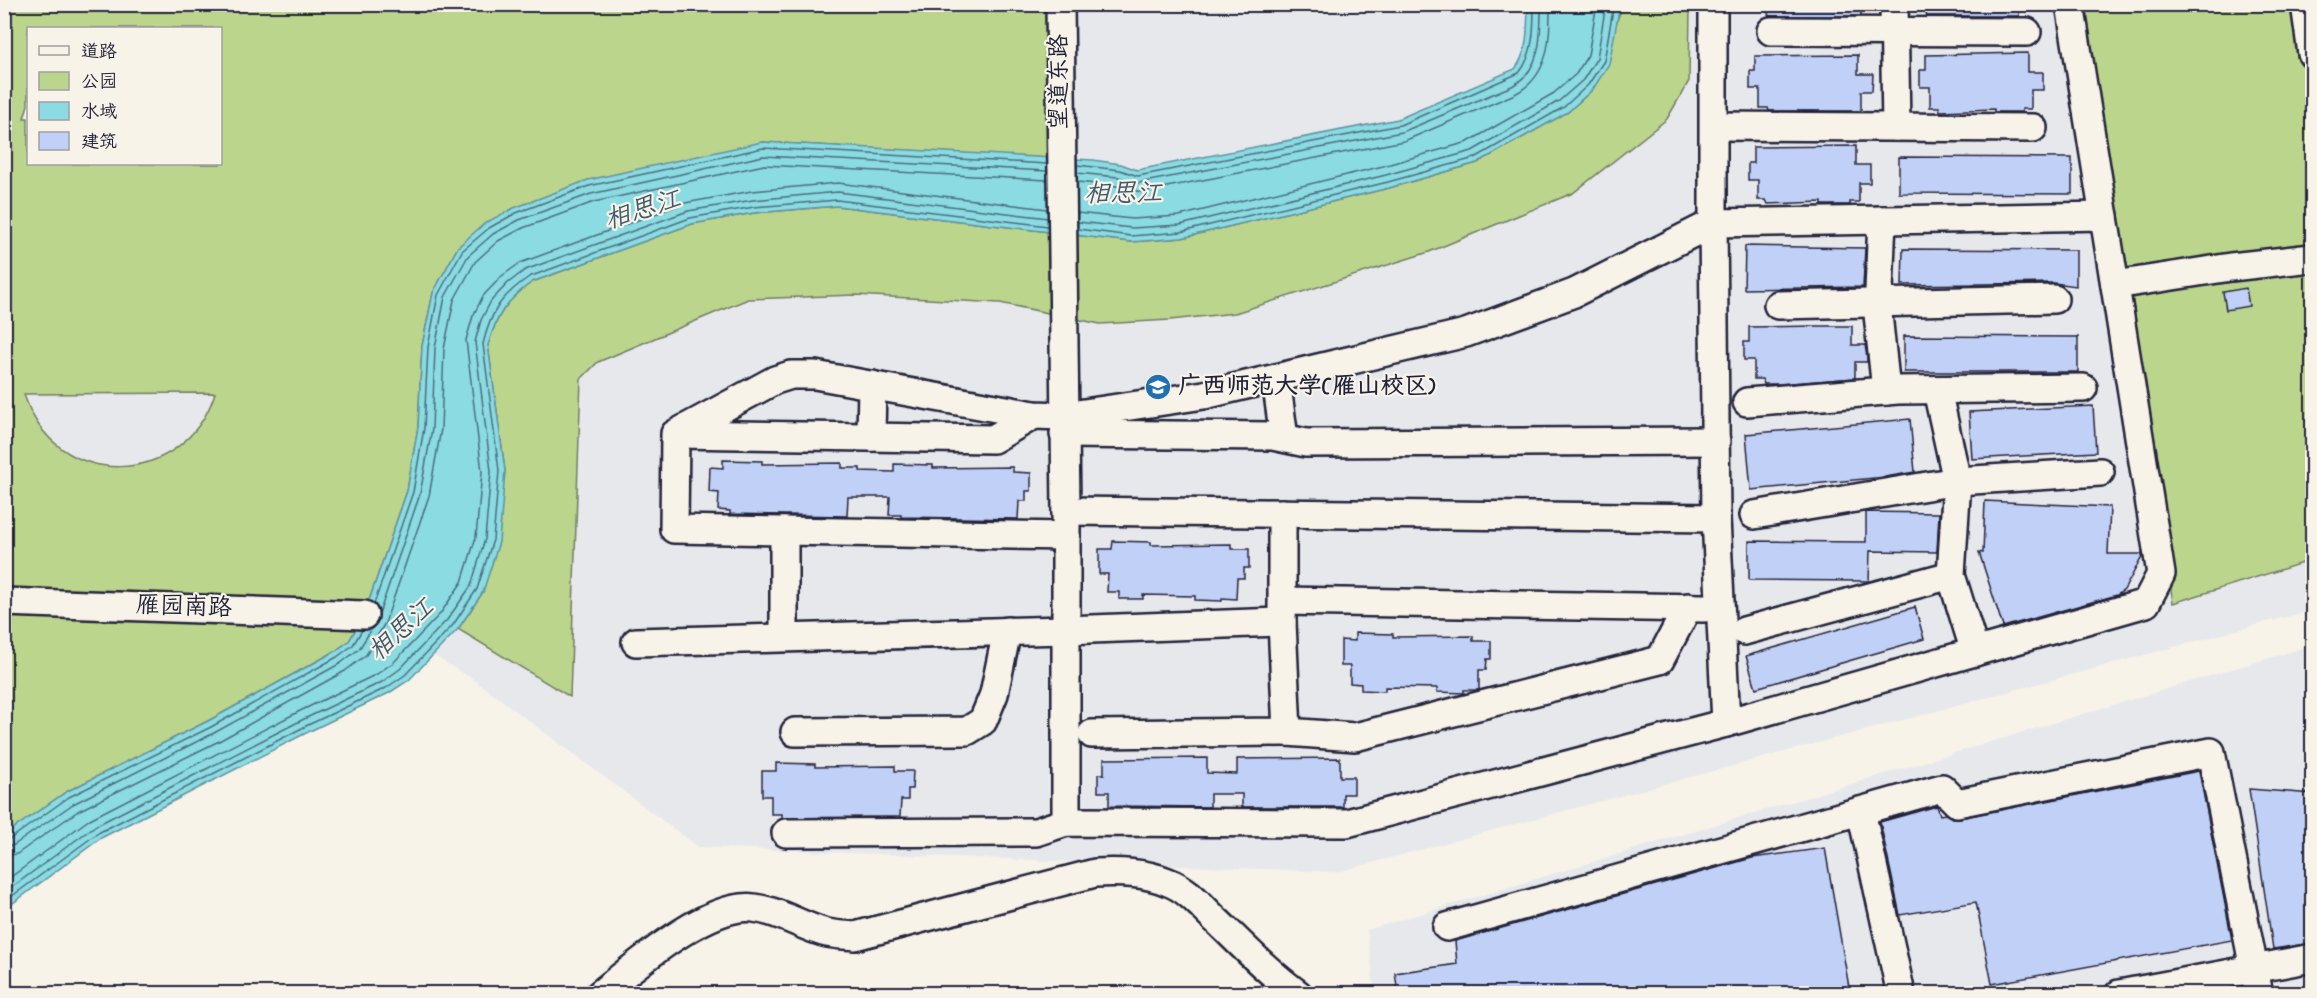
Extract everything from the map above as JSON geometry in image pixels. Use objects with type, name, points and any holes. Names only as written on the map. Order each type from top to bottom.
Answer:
[{"type":"street","name":"望道东路","points":[[1060,4],[1066,524],[1066,822]]},
{"type":"street","points":[[1713,4],[1716,518],[1726,723]]},
{"type":"street","points":[[1894,4],[1896,127]]},
{"type":"street","points":[[786,834],[1036,832],[1066,822],[1347,823],[1726,723],[2146,603],[2161,574],[2070,4]]},
{"type":"street","points":[[2305,4],[2313,54]]},
{"type":"street","points":[[1771,31],[2027,32]]},
{"type":"street","points":[[1714,126],[2033,128]]},
{"type":"street","points":[[1064,425],[1276,379],[1466,333],[1574,293],[1713,223],[2104,216]]},
{"type":"street","points":[[1882,220],[1879,303],[1886,391]]},
{"type":"street","points":[[2115,285],[2231,267],[2313,258]]},
{"type":"street","points":[[1778,305],[2054,300]]},
{"type":"street","points":[[675,434],[765,384],[784,377],[815,375],[1034,415],[1064,425],[1273,436],[1306,443],[1716,441]]},
{"type":"street","points":[[1276,379],[1284,438]]},
{"type":"street","points":[[871,437],[872,385]]},
{"type":"street","points":[[1747,402],[1886,391],[2083,388]]},
{"type":"street","points":[[1937,390],[1957,481],[1951,574],[1974,652]]},
{"type":"street","points":[[675,434],[993,439],[1034,415]]},
{"type":"street","points":[[675,434],[674,529],[784,531],[1066,524],[1282,513],[1716,518]]},
{"type":"street","points":[[1754,516],[1957,481],[2100,472]]},
{"type":"street","points":[[1282,513],[1282,612],[1287,732]]},
{"type":"street","points":[[784,531],[784,637]]},
{"type":"street","points":[[1744,631],[1951,574]]},
{"type":"street","name":"雁园南路","points":[[4,602],[364,615]]},
{"type":"street","points":[[1092,734],[1287,732],[1355,736],[1660,660],[1688,607]]},
{"type":"street","points":[[636,642],[1065,630],[1282,612],[1720,608]]},
{"type":"street","points":[[795,732],[967,730],[983,721],[994,694],[1007,631]]},
{"type":"street","points":[[1447,927],[1942,788],[1957,803],[2211,752],[2257,981]]},
{"type":"street","points":[[1861,811],[1901,993]]},
{"type":"street","points":[[600,993],[688,929],[731,909],[752,908],[775,912],[823,932],[855,936],[1095,873],[1123,872],[1142,874],[1171,882],[1190,895],[1275,977],[1298,993]]},
{"type":"street","points":[[2119,993],[2257,981],[2313,958]]},
{"type":"shaded area","name":"广西师范大学(雁山校区)","points":[[5,5],[2296,5],[2312,116],[2312,610],[1338,872],[698,847],[473,679],[364,615],[5,835]]},
{"type":"shaded area","points":[[2312,645],[2312,993],[1375,993],[1367,930]]},
{"type":"green space","points":[[5,5],[1060,5],[1061,159],[762,142],[458,247],[433,293],[422,346],[418,427],[407,491],[364,615],[349,641],[334,652],[208,721],[66,792],[5,835]],"holes":[[[215,393],[199,425],[176,448],[149,462],[119,467],[89,462],[62,449],[40,426],[24,394]]]},
{"type":"green space","points":[[1620,5],[1690,5],[1689,81],[1667,119],[1573,193],[1429,252],[1235,313],[1170,320],[1100,324],[1000,303],[855,295],[748,299],[598,362],[581,379],[570,697],[458,629],[483,592],[505,471],[488,345],[499,316],[509,302],[532,282],[692,224],[754,213],[837,206],[1131,242],[1182,238],[1389,188],[1477,163],[1568,112],[1593,89],[1620,12]]},
{"type":"green space","points":[[2084,5],[2296,5],[2312,116],[2312,560],[2173,603]]},
{"type":"water","name":"相思江","points":[[1528,5],[1620,5],[1609,64],[1593,89],[1568,112],[1477,163],[1389,188],[1182,238],[1131,242],[837,206],[754,213],[692,224],[532,282],[509,302],[499,316],[488,345],[505,471],[499,542],[483,592],[458,629],[409,680],[389,693],[101,838],[5,909],[4,835],[66,792],[208,721],[334,652],[349,641],[364,615],[407,491],[418,427],[422,346],[433,293],[458,247],[485,223],[514,208],[588,180],[762,142],[1093,160],[1121,164],[1137,170],[1398,119],[1515,69],[1525,46]]},
{"type":"building","points":[[1765,4],[1861,4],[1861,16],[1769,16]]},
{"type":"building","points":[[1922,4],[2019,4],[2019,16],[1927,16]]},
{"type":"building","points":[[2028,53],[2028,72],[2043,72],[2043,90],[2031,90],[2031,109],[2022,109],[2022,112],[1994,112],[1994,109],[1940,111],[1939,107],[1930,107],[1930,87],[1920,87],[1920,70],[1926,70],[1926,55]]},
{"type":"building","points":[[1858,55],[1858,74],[1873,74],[1872,91],[1861,91],[1861,111],[1769,111],[1768,108],[1760,108],[1760,89],[1750,89],[1750,71],[1755,71],[1755,56]]},
{"type":"building","points":[[1856,146],[1856,165],[1870,165],[1870,183],[1859,183],[1859,202],[1850,202],[1850,205],[1822,205],[1822,202],[1768,204],[1766,200],[1758,200],[1758,180],[1748,180],[1748,163],[1753,163],[1753,147]]},
{"type":"building","points":[[1899,157],[2072,158],[2072,194],[1899,193]]},
{"type":"building","points":[[1745,246],[1865,248],[1863,287],[1744,289]]},
{"type":"building","points":[[1903,249],[2076,250],[2076,286],[2054,283],[1902,285]]},
{"type":"building","points":[[2246,288],[2249,306],[2226,310],[2223,292]]},
{"type":"building","points":[[1852,326],[1852,345],[1865,345],[1867,357],[1867,362],[1855,362],[1855,378],[1764,384],[1762,379],[1754,379],[1754,360],[1744,360],[1744,342],[1749,342],[1749,327]]},
{"type":"building","points":[[1904,336],[2078,337],[2078,372],[1904,372]]},
{"type":"building","points":[[2093,406],[2096,452],[1972,459],[1969,412]]},
{"type":"building","points":[[1910,419],[1915,472],[1751,490],[1746,434]]},
{"type":"building","points":[[723,460],[762,461],[762,464],[842,463],[842,468],[894,472],[894,464],[933,465],[933,468],[1013,467],[1013,472],[1031,473],[1031,491],[1026,491],[1026,501],[1019,501],[1018,519],[889,515],[890,497],[848,497],[847,516],[730,514],[730,511],[718,510],[719,493],[709,492],[710,467],[723,468]]},
{"type":"building","points":[[1985,501],[2110,507],[2108,554],[2142,554],[2142,557],[2124,590],[2117,595],[2003,627],[1979,552],[1983,553]]},
{"type":"building","points":[[1866,512],[1939,513],[1937,552],[1870,551],[1869,581],[1749,580],[1749,541],[1866,542]]},
{"type":"building","points":[[1113,541],[1151,542],[1151,545],[1231,544],[1231,549],[1249,549],[1249,568],[1244,568],[1244,578],[1237,578],[1236,599],[1195,600],[1195,596],[1143,595],[1143,599],[1119,599],[1119,592],[1107,592],[1108,574],[1099,574],[1099,549],[1112,549]]},
{"type":"building","points":[[1915,607],[1924,639],[1756,688],[1746,656]]},
{"type":"building","points":[[1355,633],[1393,634],[1393,637],[1473,636],[1473,641],[1491,641],[1491,659],[1487,659],[1486,670],[1479,670],[1479,690],[1464,690],[1464,693],[1437,692],[1437,688],[1385,687],[1385,691],[1361,690],[1361,684],[1350,683],[1350,666],[1341,666],[1341,640],[1355,641]]},
{"type":"building","points":[[1207,758],[1207,773],[1237,774],[1237,759],[1340,758],[1340,777],[1354,777],[1354,794],[1343,794],[1343,807],[1242,807],[1242,794],[1210,794],[1210,807],[1109,806],[1109,792],[1098,792],[1098,774],[1104,774],[1104,759]]},
{"type":"building","points":[[776,763],[815,764],[815,767],[895,766],[895,771],[913,771],[912,789],[908,789],[908,800],[901,800],[900,817],[782,818],[782,814],[771,814],[771,796],[762,796],[762,771],[776,771]]},
{"type":"building","points":[[2199,771],[2232,940],[1992,984],[1976,902],[1900,915],[1880,822],[1937,806],[1940,815],[1960,818]]},
{"type":"building","points":[[2249,789],[2313,794],[2313,943],[2273,949]]},
{"type":"building","points":[[1825,848],[1850,993],[1429,993],[1428,991],[1398,993],[1395,973],[1457,964],[1455,941],[1752,858]]},
{"type":"place","name":"广西师范大学(雁山校区)","points":[[1158,387]]}]
